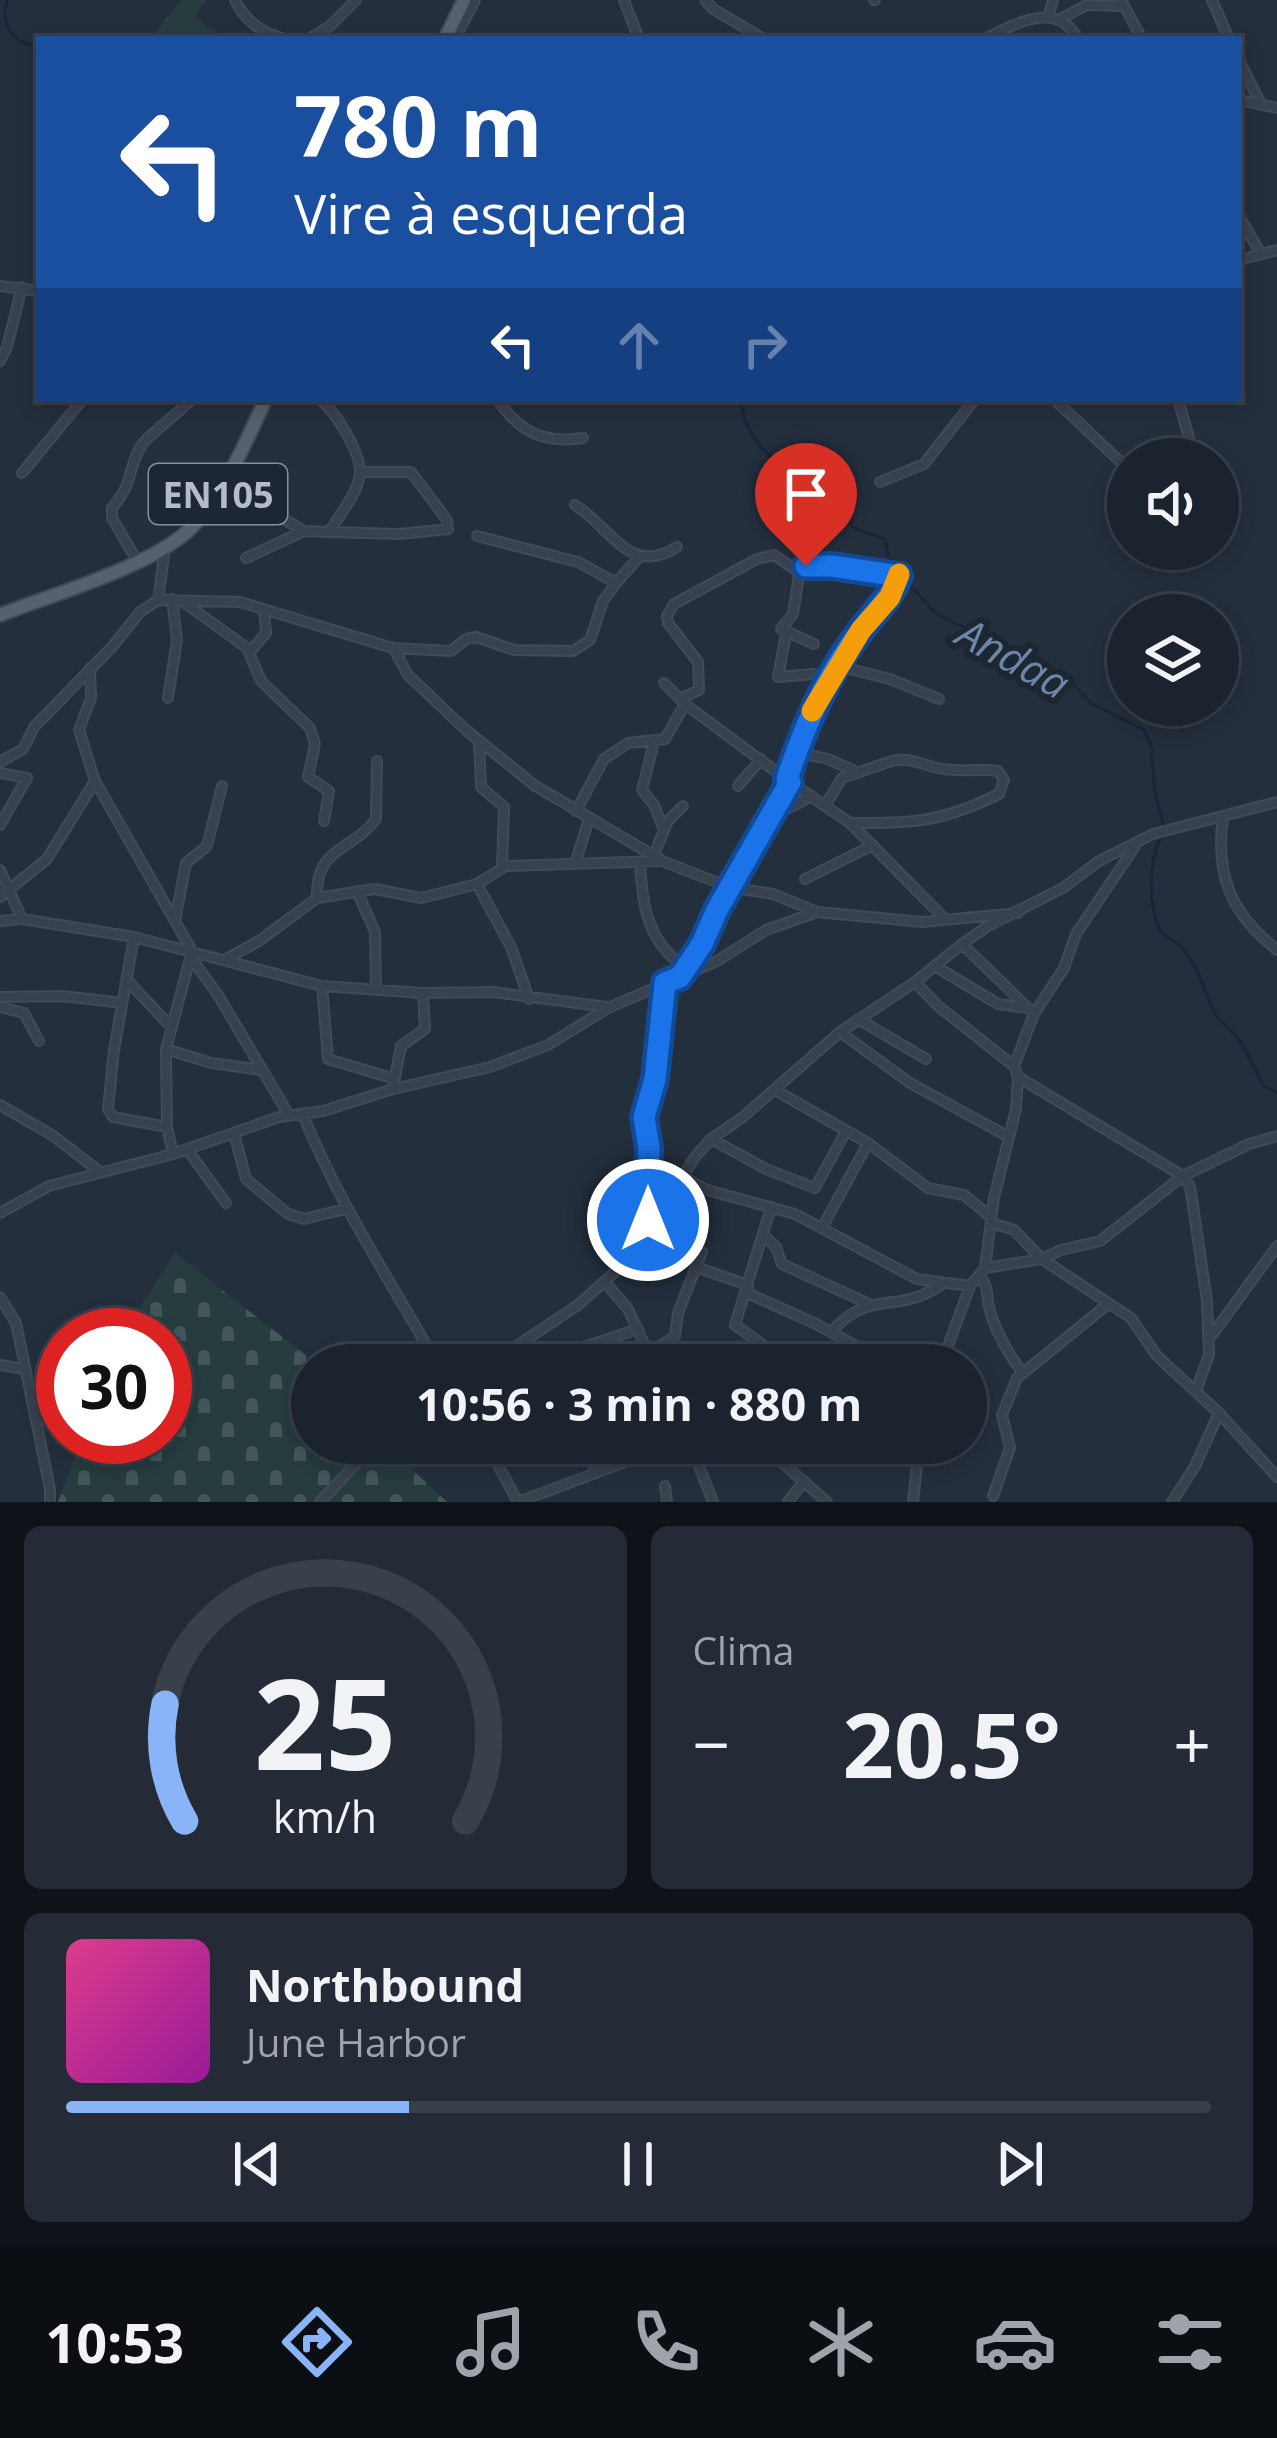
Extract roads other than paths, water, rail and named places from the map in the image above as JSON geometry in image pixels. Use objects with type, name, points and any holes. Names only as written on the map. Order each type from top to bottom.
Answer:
[{"type":"main road","points":[[446,36],[464,0]]},
{"type":"main road","name":"EN105","points":[[137,561],[188,532],[224,484],[265,402]]},
{"type":"main road","points":[[0,615],[137,561]]},
{"type":"street","points":[[235,0],[242,14],[278,36]]},
{"type":"street","points":[[314,36],[356,0]]},
{"type":"street","points":[[457,36],[475,0]]},
{"type":"street","points":[[704,0],[759,36]]},
{"type":"street","points":[[1049,15],[1053,0]]},
{"type":"street","points":[[1212,0],[1228,36]]},
{"type":"street","points":[[627,1],[638,36]]},
{"type":"street","points":[[1061,19],[1087,5],[1122,3],[1140,36]]},
{"type":"street","points":[[991,36],[1049,15],[1071,26],[1076,36]]},
{"type":"street","points":[[1242,66],[1260,102]]},
{"type":"street","points":[[1242,100],[1277,108]]},
{"type":"street","points":[[1242,221],[1261,254]]},
{"type":"street","points":[[1242,259],[1277,250]]},
{"type":"street","points":[[0,286],[36,290]]},
{"type":"street","points":[[0,361],[22,286]]},
{"type":"street","points":[[22,473],[81,402]]},
{"type":"street","points":[[137,561],[110,513],[128,490],[142,443],[189,402]]},
{"type":"street","points":[[323,402],[336,413],[360,472],[329,532]]},
{"type":"street","points":[[499,402],[509,416],[548,441],[584,438]]},
{"type":"street","points":[[880,482],[924,464],[973,402]]},
{"type":"street","points":[[1057,402],[1107,450]]},
{"type":"street","points":[[1179,402],[1190,438]]},
{"type":"street","points":[[246,558],[304,531],[400,534],[448,529],[447,520],[411,472],[360,472]]},
{"type":"street","points":[[224,484],[304,531]]},
{"type":"street","points":[[574,505],[599,521],[625,550],[639,556],[660,557],[677,547]]},
{"type":"street","points":[[476,536],[578,562],[616,583]]},
{"type":"street","points":[[158,600],[166,548]]},
{"type":"street","points":[[576,811],[604,759],[628,742],[665,739],[683,701],[700,690],[699,666],[668,623],[670,608],[757,559],[779,555],[784,565],[796,570],[832,566],[899,574],[885,605],[864,625],[806,723],[771,818],[680,977]]},
{"type":"street","points":[[0,762],[23,749],[34,728],[140,611],[158,600],[225,600],[393,648],[451,651],[476,637],[514,650],[573,651],[590,640],[603,601],[639,556]]},
{"type":"street","points":[[796,570],[793,614],[781,629],[814,644]]},
{"type":"street","points":[[176,599],[249,653],[261,681],[313,733],[309,781],[329,791],[324,820]]},
{"type":"street","points":[[168,698],[177,640],[176,599]]},
{"type":"street","points":[[249,653],[266,633],[264,611]]},
{"type":"street","points":[[786,634],[778,677],[814,674]]},
{"type":"street","points":[[393,648],[408,675],[534,785],[658,858],[729,887],[773,894],[817,912],[922,922],[1018,913]]},
{"type":"street","points":[[838,666],[939,698]]},
{"type":"street","points":[[90,668],[91,698],[80,739],[95,781],[191,955],[289,1115]]},
{"type":"street","points":[[664,683],[788,781],[850,823],[946,920]]},
{"type":"street","points":[[479,740],[481,788],[504,807],[502,867]]},
{"type":"street","points":[[654,742],[642,790],[664,830]]},
{"type":"street","points":[[795,752],[828,759],[859,773]]},
{"type":"street","points":[[738,786],[761,759]]},
{"type":"street","points":[[826,804],[842,778],[893,760],[943,770],[998,771],[1004,788],[973,807],[921,823],[850,823]]},
{"type":"street","points":[[317,898],[319,870],[329,856],[376,819],[377,761]]},
{"type":"street","points":[[0,773],[27,778],[0,825]]},
{"type":"street","points":[[0,897],[47,859],[95,781]]},
{"type":"street","points":[[175,922],[186,863],[207,846],[222,786]]},
{"type":"street","points":[[771,818],[812,796]]},
{"type":"street","points":[[520,1344],[605,1282],[652,1228],[711,1139],[840,1032],[962,944],[1063,888],[1100,861],[1166,829],[1277,802]]},
{"type":"street","points":[[658,858],[664,830],[682,806]]},
{"type":"street","points":[[1223,815],[1218,850],[1222,876],[1254,928],[1277,950]]},
{"type":"street","points":[[575,864],[590,819]]},
{"type":"street","points":[[806,879],[873,844]]},
{"type":"street","points":[[1014,1066],[1031,1011],[1064,968],[1076,934],[1135,846]]},
{"type":"street","points":[[226,959],[317,898],[375,889],[421,898],[478,884],[502,867],[658,858]]},
{"type":"street","points":[[640,862],[648,922],[661,946],[686,968]]},
{"type":"street","points":[[0,870],[22,920]]},
{"type":"street","points":[[478,884],[512,946],[529,999]]},
{"type":"street","points":[[357,891],[375,932],[376,990]]},
{"type":"street","points":[[0,1213],[50,1186],[173,1154],[394,1084],[472,1073],[509,1060],[548,1045],[608,1008],[717,961],[766,930],[817,912]]},
{"type":"street","points":[[0,921],[22,920],[134,937],[322,986],[493,992],[608,1008]]},
{"type":"street","points":[[134,937],[114,1050],[109,1114],[166,1127]]},
{"type":"street","points":[[962,944],[1031,1011]]},
{"type":"street","points":[[173,1154],[166,1127],[166,1048],[191,955]]},
{"type":"street","points":[[935,967],[998,1004],[1031,1011]]},
{"type":"street","points":[[126,979],[172,1028]]},
{"type":"street","points":[[915,982],[1014,1066],[1018,1077],[1016,1109],[983,1273],[989,1309],[1002,1332],[1006,1353],[1022,1371]]},
{"type":"street","points":[[665,983],[655,1079],[644,1117],[647,1213],[652,1228],[702,1250],[678,1313],[675,1336],[667,1344]]},
{"type":"street","points":[[322,986],[328,1059],[394,1084]]},
{"type":"street","points":[[394,1084],[401,1046],[425,1029],[423,993]]},
{"type":"street","points":[[0,998],[63,995],[122,1003]]},
{"type":"street","points":[[0,1007],[24,1013],[39,1041]]},
{"type":"street","points":[[858,1019],[926,1059]]},
{"type":"street","points":[[840,1032],[910,1083],[1009,1136]]},
{"type":"street","points":[[166,1048],[211,1063],[264,1070]]},
{"type":"street","points":[[1018,1077],[1183,1176],[1194,1198],[1209,1339],[1208,1366],[1196,1391]]},
{"type":"street","points":[[775,1090],[868,1143],[928,1188],[964,1195],[992,1220],[1014,1230],[1042,1259],[1139,1325],[1157,1356],[1219,1413],[1277,1477]]},
{"type":"street","points":[[0,1105],[52,1135],[100,1172]]},
{"type":"street","points":[[302,1115],[346,1209],[426,1344]]},
{"type":"street","points":[[711,1139],[810,1188],[817,1185],[846,1131]]},
{"type":"street","points":[[234,1132],[246,1180],[288,1214],[304,1219],[346,1209]]},
{"type":"street","points":[[949,1344],[970,1286],[983,1273],[1042,1259],[1114,1233],[1183,1176],[1249,1144],[1277,1136]]},
{"type":"street","points":[[823,1226],[868,1143]]},
{"type":"street","points":[[187,1149],[226,1203]]},
{"type":"street","points":[[648,1170],[682,1177],[707,1190],[823,1226],[917,1279],[970,1286]]},
{"type":"street","points":[[762,1344],[735,1325],[771,1207]]},
{"type":"street","points":[[763,1235],[776,1247],[782,1264],[869,1304]]},
{"type":"street","points":[[1209,1339],[1277,1246]]},
{"type":"street","points":[[696,1267],[747,1288],[853,1344]]},
{"type":"street","points":[[605,1282],[628,1309],[644,1344]]},
{"type":"street","points":[[831,1332],[848,1313],[869,1304],[900,1304],[942,1285]]},
{"type":"street","points":[[0,1297],[16,1323],[50,1502]]},
{"type":"street","points":[[993,1496],[1010,1448],[1002,1414],[1022,1371],[1108,1304]]},
{"type":"street","points":[[601,1344],[638,1329]]},
{"type":"street","points":[[0,1365],[24,1369]]},
{"type":"street","points":[[1172,1502],[1219,1413]]},
{"type":"street","points":[[320,1502],[356,1464]]},
{"type":"street","points":[[497,1464],[518,1502],[619,1464]]},
{"type":"street","points":[[593,1464],[595,1473]]},
{"type":"street","points":[[698,1464],[712,1502]]},
{"type":"street","points":[[784,1464],[826,1502]]},
{"type":"street","points":[[913,1502],[917,1465]]},
{"type":"street","points":[[788,1502],[804,1481]]},
{"type":"street","points":[[665,1486],[667,1502]]},
{"type":"waterway","name":"Andaa","points":[[7,0],[7,26],[22,42],[36,45]]},
{"type":"waterway","name":"Andaa","points":[[741,402],[753,436],[771,458],[832,498],[854,528],[885,539],[897,569]]},
{"type":"waterway","name":"Andaa","points":[[902,577],[938,615],[970,630],[981,646],[1065,676],[1091,703],[1144,730],[1151,744],[1155,794],[1164,827]]},
{"type":"waterway","name":"Andaa","points":[[1163,834],[1152,878],[1158,926],[1185,951],[1215,1014],[1241,1043],[1264,1086],[1277,1093]]}]
